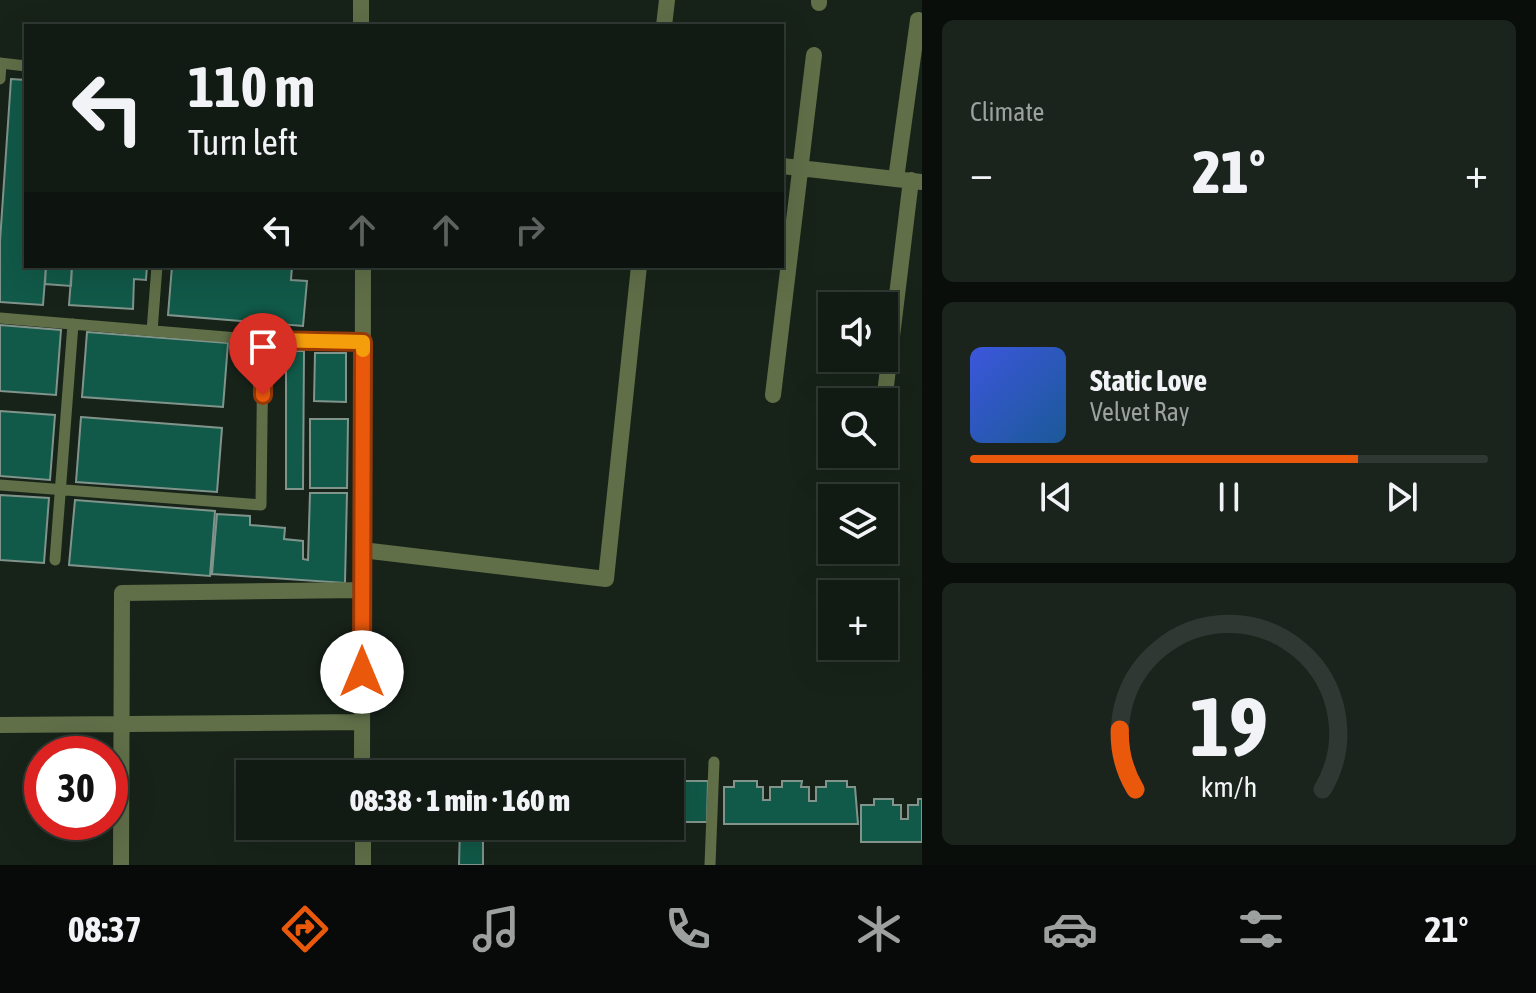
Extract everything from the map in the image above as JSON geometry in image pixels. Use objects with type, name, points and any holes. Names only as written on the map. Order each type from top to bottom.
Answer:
[{"type":"street","points":[[361,0],[361,24]]},
{"type":"street","points":[[664,24],[667,0]]},
{"type":"street","points":[[886,388],[910,180],[918,20]]},
{"type":"street","points":[[773,395],[814,55]]},
{"type":"street","points":[[784,166],[910,180]]},
{"type":"street","points":[[362,760],[363,268]]},
{"type":"street","points":[[362,550],[606,579],[639,268]]},
{"type":"street","points":[[121,865],[122,593],[362,590]]},
{"type":"street","points":[[0,725],[362,722]]},
{"type":"street","points":[[363,840],[363,865]]},
{"type":"lane","points":[[0,79],[1,63],[24,66]]},
{"type":"lane","points":[[152,331],[157,268]]},
{"type":"lane","points":[[0,318],[263,340],[363,342]]},
{"type":"lane","points":[[55,560],[73,324]]},
{"type":"lane","points":[[0,485],[261,505],[263,340]]},
{"type":"lane","points":[[710,865],[714,762]]},
{"type":"building","points":[[11,79],[24,80],[24,268],[46,268],[43,305],[0,302],[0,241]]},
{"type":"building","points":[[46,268],[72,268],[71,286],[45,284]]},
{"type":"building","points":[[72,268],[147,268],[146,280],[134,279],[133,309],[69,305]]},
{"type":"building","points":[[172,268],[292,268],[291,280],[307,281],[303,326],[168,315]]},
{"type":"building","points":[[0,325],[61,330],[56,395],[0,391]]},
{"type":"building","points":[[87,332],[228,343],[223,407],[82,397]]},
{"type":"building","points":[[286,351],[304,351],[303,489],[286,489]]},
{"type":"building","points":[[315,353],[346,353],[346,402],[314,401]]},
{"type":"building","points":[[0,411],[55,415],[50,480],[0,476]]},
{"type":"building","points":[[81,417],[222,428],[217,492],[76,482]]},
{"type":"building","points":[[310,419],[348,419],[347,488],[310,488]]},
{"type":"building","points":[[310,493],[347,493],[345,583],[212,574],[217,514],[250,516],[250,525],[285,528],[284,539],[303,541],[303,559],[308,560]]},
{"type":"building","points":[[0,495],[49,498],[44,563],[0,560]]},
{"type":"building","points":[[75,500],[215,511],[210,576],[69,565]]},
{"type":"building","points":[[684,781],[708,781],[707,822],[684,822]]},
{"type":"building","points":[[734,781],[757,781],[757,787],[763,787],[763,800],[770,800],[770,787],[782,787],[782,781],[802,781],[801,787],[809,787],[809,801],[816,801],[816,787],[826,787],[826,781],[847,781],[847,787],[855,787],[858,824],[724,824],[724,787],[734,787]]},
{"type":"building","points":[[874,799],[893,799],[893,805],[901,805],[901,819],[908,819],[908,805],[918,805],[918,799],[922,799],[922,842],[861,842],[861,805],[874,805]]},
{"type":"building","points":[[460,840],[483,840],[483,865],[459,865]]},
{"type":"slow traffic","points":[[274,340],[363,342],[363,350]]},
{"type":"route","points":[[263,395],[263,340],[363,342],[362,672]]}]
